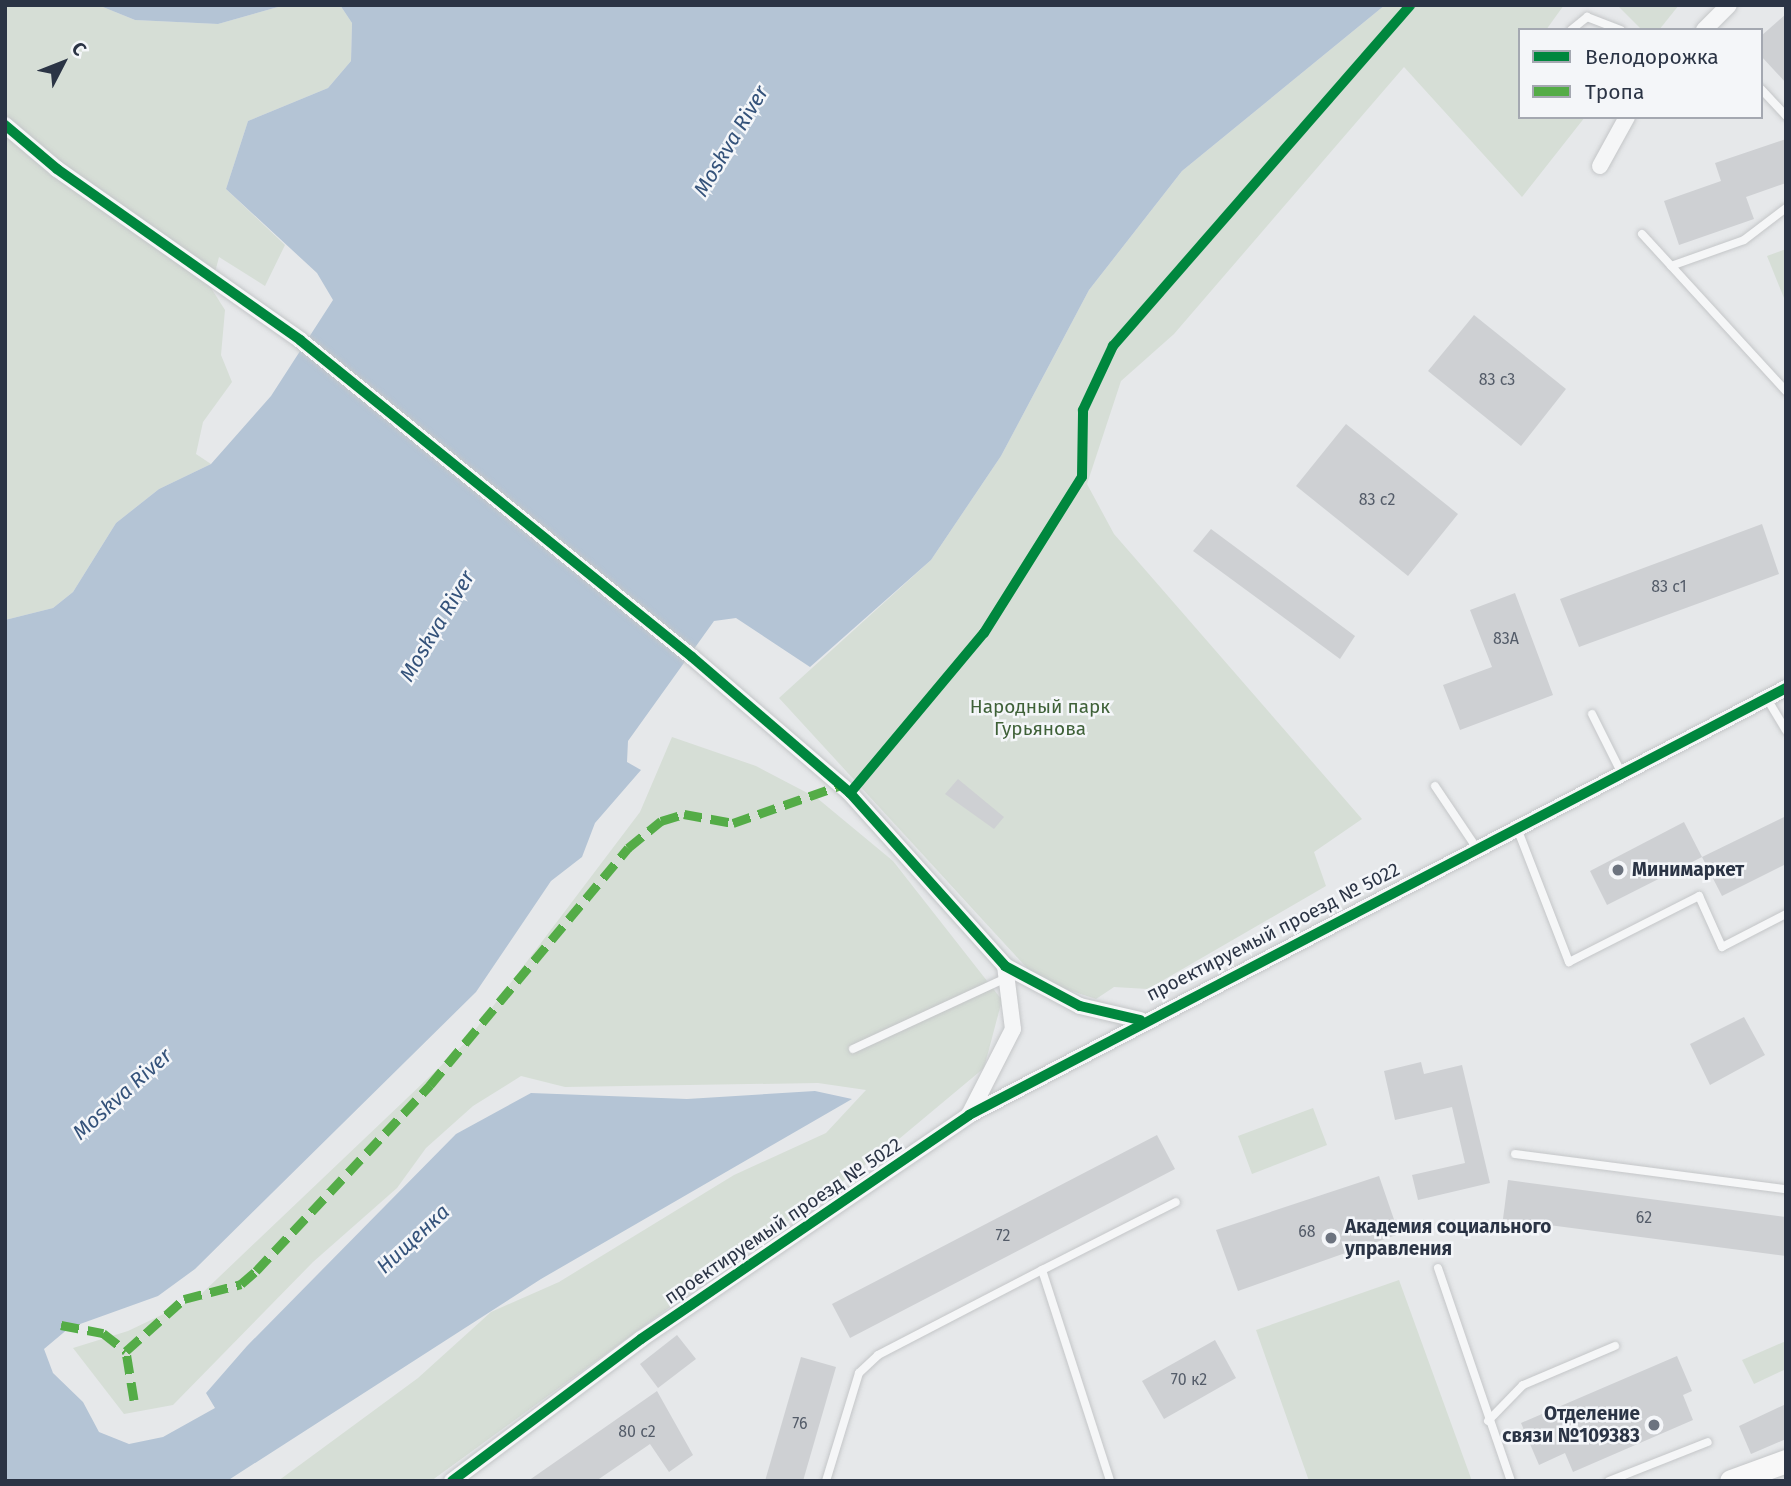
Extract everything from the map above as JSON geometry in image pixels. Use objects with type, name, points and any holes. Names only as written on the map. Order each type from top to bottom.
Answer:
[{"type":"main road","points":[[1731,1481],[1786,1461]]},
{"type":"street","points":[[1707,28],[1729,5]]},
{"type":"street","points":[[1600,166],[1626,119]]},
{"type":"street","points":[[5,125],[57,169],[300,340],[692,657],[850,793],[1007,972],[1080,1006],[1140,1020]]},
{"type":"street","name":"проектируемый проезд № 5022","points":[[452,1481],[641,1339],[969,1115],[1140,1020],[1786,688]]},
{"type":"street","points":[[969,1115],[1013,1029],[1007,972]]},
{"type":"lane","points":[[1574,28],[1587,18],[1615,28]]},
{"type":"lane","points":[[1763,91],[1786,116]]},
{"type":"lane","points":[[1671,266],[1744,240],[1786,208]]},
{"type":"lane","points":[[1642,234],[1786,391]]},
{"type":"lane","points":[[1766,698],[1786,730]]},
{"type":"lane","points":[[1592,714],[1621,772]]},
{"type":"lane","points":[[1435,786],[1476,847]]},
{"type":"lane","points":[[1516,826],[1569,962],[1699,896],[1722,947],[1786,914]]},
{"type":"lane","points":[[853,1049],[1007,972]]},
{"type":"lane","points":[[1515,1154],[1786,1189]]},
{"type":"lane","points":[[825,1481],[859,1373],[878,1355],[1176,1202]]},
{"type":"lane","points":[[1438,1268],[1488,1421],[1511,1481]]},
{"type":"lane","points":[[1042,1270],[1110,1481]]},
{"type":"lane","points":[[1488,1421],[1523,1385],[1615,1346]]},
{"type":"lane","points":[[1609,1481],[1708,1442]]},
{"type":"green space","points":[[5,5],[98,5],[135,20],[218,24],[285,5],[340,5],[352,23],[351,61],[328,88],[248,121],[226,189],[285,245],[265,286],[219,257],[211,288],[225,310],[221,355],[232,382],[203,422],[196,454],[211,464],[159,489],[116,523],[73,592],[53,608],[5,620]]},
{"type":"green space","name":"Народный парк Гурьянова","points":[[1385,5],[1564,5],[1547,28],[1518,28],[1518,119],[1583,119],[1522,197],[1404,67],[1174,334],[1121,381],[1087,484],[1114,534],[1362,819],[1314,852],[1326,886],[1148,989],[1114,987],[1096,999],[1038,980],[779,698],[931,560],[1001,456],[1089,290],[1182,171]]},
{"type":"green space","points":[[1617,5],[1679,5],[1661,28],[1640,28]]},
{"type":"green space","points":[[1786,249],[1786,303],[1767,256]]},
{"type":"green space","points":[[672,737],[756,766],[817,798],[893,861],[1002,1000],[984,1068],[887,1149],[431,1481],[278,1481],[418,1378],[491,1312],[559,1282],[734,1175],[826,1133],[866,1090],[818,1083],[565,1087],[521,1076],[473,1106],[426,1148],[397,1188],[313,1262],[173,1405],[124,1414],[73,1348],[128,1331],[197,1298],[466,1042],[640,812]]},
{"type":"green space","points":[[1313,1108],[1327,1145],[1252,1174],[1238,1136]]},
{"type":"green space","points":[[1399,1280],[1472,1481],[1309,1481],[1256,1330]]},
{"type":"green space","points":[[1786,1341],[1786,1369],[1754,1384],[1742,1360]]},
{"type":"water","points":[[98,5],[285,5],[218,24],[135,20]]},
{"type":"water","points":[[340,5],[1385,5],[1182,171],[1089,290],[1001,456],[931,560],[810,667],[736,618],[714,621],[628,741],[627,762],[641,770],[595,823],[582,857],[551,881],[476,992],[195,1269],[158,1296],[69,1328],[44,1349],[53,1373],[83,1402],[99,1432],[129,1444],[163,1437],[215,1408],[206,1393],[247,1346],[456,1134],[531,1093],[687,1099],[815,1091],[852,1099],[541,1279],[227,1481],[5,1481],[5,620],[53,608],[73,592],[116,523],[159,489],[211,464],[271,396],[333,300],[317,273],[226,189],[248,121],[328,88],[351,61],[352,23]]},
{"type":"building","points":[[1786,14],[1786,83],[1763,58],[1763,34]]},
{"type":"building","points":[[1786,139],[1786,183],[1746,197],[1754,219],[1679,245],[1664,201],[1721,181],[1715,163]]},
{"type":"building","points":[[1474,315],[1566,389],[1521,446],[1428,371]]},
{"type":"building","points":[[1346,424],[1458,514],[1408,576],[1296,486]]},
{"type":"building","points":[[1762,524],[1779,574],[1579,647],[1560,599]]},
{"type":"building","points":[[1211,529],[1355,636],[1340,659],[1193,551]]},
{"type":"building","points":[[1515,593],[1553,695],[1460,730],[1443,685],[1492,667],[1470,610]]},
{"type":"building","points":[[958,779],[1004,817],[994,829],[945,794]]},
{"type":"building","points":[[1786,816],[1786,864],[1722,896],[1702,857]]},
{"type":"building","points":[[1684,822],[1702,857],[1607,905],[1590,871]]},
{"type":"building","points":[[1744,1017],[1765,1055],[1710,1085],[1690,1044]]},
{"type":"building","points":[[1421,1062],[1424,1074],[1462,1065],[1490,1183],[1418,1200],[1412,1175],[1465,1163],[1452,1107],[1395,1120],[1384,1071]]},
{"type":"building","points":[[1157,1135],[1175,1169],[850,1338],[832,1304]]},
{"type":"building","points":[[1379,1176],[1399,1234],[1238,1291],[1216,1230]]},
{"type":"building","points":[[1508,1180],[1786,1217],[1786,1256],[1503,1219]]},
{"type":"building","points":[[677,1335],[696,1359],[658,1388],[640,1364]]},
{"type":"building","points":[[1215,1340],[1236,1378],[1164,1419],[1142,1381]]},
{"type":"building","points":[[1677,1356],[1692,1391],[1683,1395],[1693,1420],[1573,1472],[1565,1453],[1539,1465],[1521,1423]]},
{"type":"building","points":[[801,1357],[836,1367],[803,1481],[765,1481]]},
{"type":"building","points":[[657,1391],[693,1455],[669,1472],[650,1444],[596,1481],[528,1481]]},
{"type":"building","points":[[1786,1404],[1786,1439],[1751,1454],[1739,1426]]},
{"type":"marked path","points":[[134,1400],[126,1351],[184,1299],[241,1284],[256,1271],[430,1085],[628,848],[661,821],[684,814],[733,823],[841,785]]},
{"type":"marked path","points":[[61,1325],[103,1333],[126,1351]]},
{"type":"cycle path","points":[[850,793],[984,633],[1082,477],[1083,410],[1113,346],[1410,5]]},
{"type":"cycle path","points":[[5,125],[57,169],[300,340],[692,657],[850,793],[1005,966],[1080,1006],[1140,1020]]},
{"type":"cycle path","points":[[452,1481],[641,1339],[969,1115],[1786,688]]},
{"type":"place","name":"Минимаркет","points":[[1618,870]]},
{"type":"place","name":"Академия социального управления","points":[[1331,1238]]},
{"type":"place","name":"Отделение связи №109383","points":[[1654,1425]]},
{"type":"water label","name":"Moskva River","points":[[731,141]]},
{"type":"water label","name":"Moskva River","points":[[437,626]]},
{"type":"water label","name":"Moskva River","points":[[122,1094]]},
{"type":"water label","name":"Нищенка","points":[[413,1239]]}]
